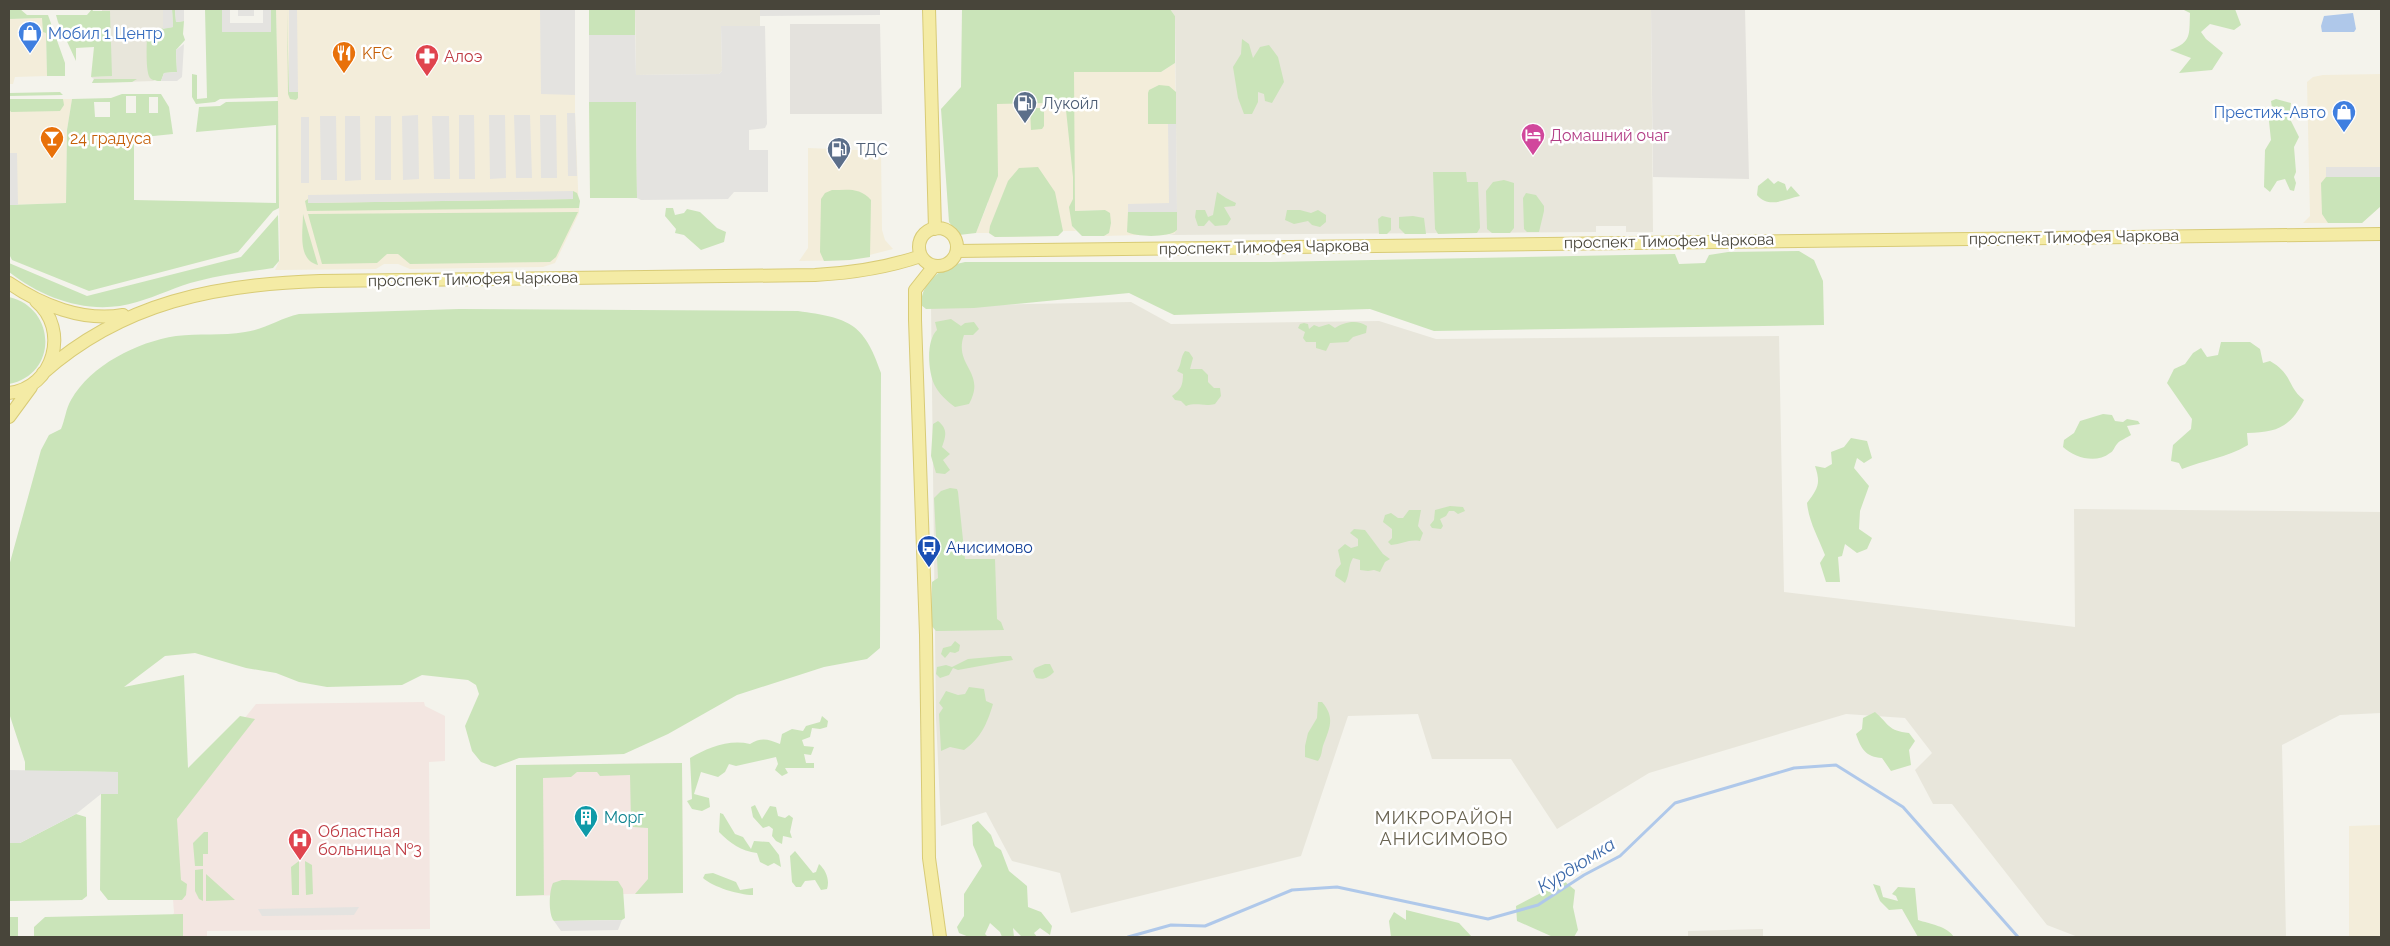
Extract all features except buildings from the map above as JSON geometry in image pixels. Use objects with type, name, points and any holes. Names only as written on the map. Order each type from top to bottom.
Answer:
[{"type":"main road","points":[[929,9],[935,229]]},
{"type":"main road","points":[[935,229],[944,230],[952,234],[956,242],[957,251],[949,263],[942,266],[934,266],[921,256],[919,245],[924,234],[935,229]]},
{"type":"main road","name":"проспект Тимофея Чаркова","points":[[957,251],[2381,234]]},
{"type":"main road","name":"проспект Тимофея Чаркова","points":[[40,377],[89,337],[143,311],[212,292],[284,283],[815,275],[863,271],[898,264],[921,256]]},
{"type":"main road","points":[[934,266],[915,290],[915,320],[926,635],[929,858],[940,937]]},
{"type":"main road","points":[[9,283],[15,290],[33,298],[85,315],[114,316],[143,311]]},
{"type":"main road","points":[[9,417],[51,360],[56,338],[51,318],[33,298]]},
{"type":"main road","points":[[9,393],[40,377]]},
{"type":"shaded area","points":[[102,9],[172,9],[173,27],[151,30],[150,77],[154,81],[92,83],[94,79],[91,77],[111,76],[110,11],[102,11]]},
{"type":"shaded area","points":[[172,9],[173,27],[163,29],[163,10]]},
{"type":"shaded area","points":[[175,9],[184,9],[184,21],[176,22]]},
{"type":"shaded area","points":[[222,9],[230,9],[230,23],[263,23],[263,9],[271,9],[271,32],[222,32]]},
{"type":"shaded area","points":[[238,9],[254,9],[254,16],[238,16]]},
{"type":"shaded area","points":[[276,9],[575,9],[575,113],[579,213],[555,263],[543,267],[410,269],[398,264],[384,264],[376,269],[275,270],[280,259]]},
{"type":"shaded area","points":[[289,9],[297,9],[298,92],[289,92]]},
{"type":"shaded area","points":[[540,9],[575,9],[575,95],[541,94]]},
{"type":"shaded area","points":[[635,9],[760,9],[760,26],[721,26],[722,71],[719,74],[636,75]]},
{"type":"shaded area","points":[[760,9],[880,9],[880,15],[760,16]]},
{"type":"shaded area","points":[[1170,9],[1651,9],[1653,232],[1626,232],[1626,226],[1596,226],[1596,232],[1168,235],[1174,234],[1177,230],[1175,16]]},
{"type":"shaded area","points":[[1651,9],[1745,9],[1749,179],[1653,177]]},
{"type":"shaded area","name":"Мобил 1 Центр","points":[[43,18],[43,32],[46,32],[47,76],[15,77],[13,84],[9,84],[9,19]]},
{"type":"shaded area","points":[[790,24],[880,24],[882,114],[790,114]]},
{"type":"shaded area","points":[[721,26],[765,26],[767,124],[765,128],[749,130],[749,150],[768,150],[768,192],[734,192],[728,199],[641,200],[637,198],[636,102],[589,102],[589,35],[635,35],[636,75],[719,74],[722,71]]},
{"type":"shaded area","points":[[184,44],[182,77],[177,81],[161,81],[164,73],[177,72],[176,50]]},
{"type":"shaded area","points":[[1175,63],[1177,230],[1174,234],[1104,236],[1109,233],[1105,210],[1075,211],[1073,199],[1072,226],[1076,231],[1063,231],[1058,236],[995,237],[989,233],[976,233],[988,203],[975,72],[1161,72]]},
{"type":"shaded area","points":[[2381,74],[2381,206],[2362,223],[2303,223],[2310,216],[2307,82],[2313,77],[2323,75]]},
{"type":"shaded area","points":[[9,99],[72,99],[67,130],[66,203],[9,205]]},
{"type":"shaded area","points":[[567,113],[575,113],[577,176],[568,176]]},
{"type":"shaded area","points":[[418,115],[419,179],[403,180],[402,116]]},
{"type":"shaded area","points":[[459,115],[474,115],[475,179],[459,179]]},
{"type":"shaded area","points":[[489,115],[505,115],[506,178],[490,179]]},
{"type":"shaded area","points":[[514,115],[530,115],[532,178],[516,178]]},
{"type":"shaded area","points":[[540,115],[556,115],[557,178],[541,178]]},
{"type":"shaded area","points":[[320,116],[336,116],[337,180],[321,180]]},
{"type":"shaded area","points":[[345,116],[360,116],[361,180],[345,181]]},
{"type":"shaded area","points":[[375,116],[391,116],[391,180],[375,180]]},
{"type":"shaded area","points":[[432,116],[449,116],[450,179],[434,179]]},
{"type":"shaded area","points":[[301,117],[309,117],[309,183],[301,183]]},
{"type":"shaded area","points":[[1168,124],[1176,124],[1177,212],[1128,212],[1128,204],[1169,203]]},
{"type":"shaded area","points":[[808,148],[881,151],[882,230],[885,240],[893,249],[850,260],[799,261],[808,248]]},
{"type":"shaded area","points":[[9,153],[17,153],[18,205],[10,205]]},
{"type":"shaded area","points":[[2326,167],[2381,167],[2381,177],[2326,177]]},
{"type":"shaded area","points":[[573,191],[573,199],[308,203],[308,195]]},
{"type":"shaded area","points":[[1131,302],[1171,324],[1379,321],[1436,339],[1779,336],[1784,592],[2075,627],[2074,509],[2381,512],[2381,713],[2340,715],[2282,745],[2286,937],[2078,937],[2047,925],[1952,804],[1933,804],[1915,770],[1932,753],[1905,718],[1846,714],[1649,773],[1557,829],[1511,759],[1432,759],[1418,714],[1348,716],[1301,856],[1071,913],[1060,873],[1012,861],[986,812],[941,826],[936,718],[931,306]]},
{"type":"shaded area","name":"Областная больница №3","points":[[424,702],[425,706],[445,716],[445,761],[429,762],[430,929],[207,931],[207,937],[170,937],[170,919],[174,913],[167,815],[256,704]]},
{"type":"shaded area","points":[[682,763],[683,893],[516,896],[516,765]]},
{"type":"shaded area","points":[[9,770],[118,772],[118,794],[101,794],[76,814],[20,843],[9,843]]},
{"type":"shaded area","points":[[2381,825],[2381,937],[2349,937],[2349,826]]},
{"type":"shaded area","points":[[359,907],[354,915],[262,916],[258,909]]},
{"type":"shaded area","points":[[622,920],[618,930],[561,931],[554,921]]},
{"type":"shaded area","points":[[1763,929],[1763,937],[1688,937],[1688,931]]},
{"type":"green space","points":[[9,9],[20,9],[27,15],[48,15],[65,63],[65,76],[47,76],[46,33],[43,32],[42,18],[9,19]]},
{"type":"green space","points":[[92,9],[93,11],[110,11],[112,76],[91,77],[94,47],[76,48],[76,61],[56,15],[87,15]]},
{"type":"green space","points":[[172,9],[175,9],[176,22],[184,21],[183,34],[185,40],[176,50],[177,72],[164,73],[161,81],[155,81],[150,78],[147,69],[147,33],[151,30],[173,27]]},
{"type":"green space","points":[[205,9],[222,9],[222,32],[271,31],[271,9],[276,9],[278,97],[220,99],[215,102],[196,104],[192,97],[192,74],[197,75],[197,99],[207,98]]},
{"type":"green space","points":[[287,9],[289,92],[298,92],[296,100],[290,99],[288,94]]},
{"type":"green space","points":[[589,9],[635,9],[635,35],[589,35]]},
{"type":"green space","points":[[962,9],[1170,9],[1175,16],[1175,63],[1161,72],[1074,72],[1075,211],[1105,210],[1110,213],[1109,233],[1104,236],[1082,236],[1072,226],[1069,207],[1073,199],[1073,177],[1066,110],[1052,109],[1047,103],[997,104],[998,176],[976,233],[959,235],[949,222],[941,109],[961,87]]},
{"type":"green space","points":[[2182,9],[2235,9],[2241,25],[2234,30],[2210,24],[2201,32],[2206,39],[2223,53],[2212,70],[2179,73],[2191,58],[2170,50],[2182,44],[2188,37],[2190,13]]},
{"type":"green space","points":[[1242,39],[1249,44],[1253,58],[1260,47],[1269,45],[1278,57],[1284,82],[1272,103],[1265,101],[1264,94],[1258,92],[1258,102],[1252,114],[1244,114],[1238,98],[1233,67],[1241,54]]},
{"type":"green space","points":[[94,79],[137,79],[132,82],[92,83]]},
{"type":"green space","points":[[1159,85],[1169,86],[1176,92],[1176,124],[1148,124],[1148,93],[1149,90]]},
{"type":"green space","points":[[60,92],[63,95],[9,96],[9,93]]},
{"type":"green space","points":[[122,94],[161,94],[169,107],[173,134],[134,138],[134,200],[276,203],[276,125],[196,132],[199,107],[220,106],[226,102],[278,101],[279,208],[273,211],[238,252],[89,291],[12,260],[9,254],[9,205],[66,203],[67,130],[72,99],[111,98]],"holes":[[[126,96],[136,96],[136,113],[126,113]],[[149,97],[158,97],[158,113],[149,113]],[[94,102],[110,102],[110,117],[95,117]]]},
{"type":"green space","points":[[9,99],[63,99],[64,105],[60,111],[11,112],[9,109]]},
{"type":"green space","points":[[2276,99],[2291,103],[2289,117],[2299,137],[2294,147],[2296,172],[2294,177],[2296,183],[2294,191],[2290,190],[2285,179],[2277,181],[2270,192],[2264,187],[2265,150],[2271,140],[2268,112],[2272,108],[2271,101]]},
{"type":"green space","points":[[589,102],[636,102],[637,198],[590,198]]},
{"type":"green space","points":[[1030,108],[1040,108],[1044,112],[1044,126],[1042,129],[1031,130]]},
{"type":"green space","points":[[1038,167],[1055,192],[1063,231],[1058,236],[995,237],[989,233],[1008,181],[1019,168]]},
{"type":"green space","points":[[1433,172],[1466,172],[1467,182],[1478,182],[1480,228],[1477,233],[1438,234],[1435,229]]},
{"type":"green space","points":[[2326,177],[2381,177],[2381,206],[2362,223],[2328,223],[2322,214],[2321,183]]},
{"type":"green space","points":[[1768,178],[1774,184],[1778,181],[1785,184],[1787,191],[1791,186],[1800,196],[1777,202],[1762,199],[1757,195],[1758,186]]},
{"type":"green space","points":[[1504,180],[1514,183],[1514,228],[1510,233],[1492,233],[1487,229],[1486,191],[1493,182]]},
{"type":"green space","points":[[832,190],[858,191],[871,200],[870,257],[824,261],[820,252],[821,199],[825,193]]},
{"type":"green space","points":[[573,191],[577,193],[580,201],[579,208],[307,211],[305,201],[308,199],[308,203],[573,199]]},
{"type":"green space","points":[[1217,192],[1236,203],[1235,206],[1224,207],[1231,219],[1227,225],[1215,226],[1209,220],[1204,226],[1198,226],[1195,217],[1196,210],[1205,210],[1208,217],[1213,215]]},
{"type":"green space","points":[[1526,193],[1536,195],[1544,206],[1539,232],[1527,232],[1524,229],[1523,198]]},
{"type":"green space","points":[[666,208],[673,208],[675,215],[684,213],[687,209],[700,212],[717,228],[726,232],[724,242],[701,250],[684,235],[675,233],[676,229],[665,216]]},
{"type":"green space","points":[[1287,210],[1300,210],[1311,213],[1318,210],[1326,215],[1326,222],[1320,227],[1312,225],[1308,221],[1294,224],[1285,220]]},
{"type":"green space","points":[[578,212],[556,257],[550,262],[410,264],[398,254],[387,254],[377,263],[322,264],[308,214]]},
{"type":"green space","points":[[1128,212],[1177,212],[1177,230],[1173,233],[1160,235],[1144,236],[1131,234],[1127,232]]},
{"type":"green space","points":[[303,214],[318,265],[311,262],[304,251],[302,236]]},
{"type":"green space","points":[[278,215],[279,261],[273,268],[207,279],[145,300],[120,306],[86,306],[70,303],[38,290],[9,272],[9,263],[87,296],[241,257]]},
{"type":"green space","points":[[1382,216],[1391,218],[1391,230],[1387,234],[1379,234],[1378,219]]},
{"type":"green space","points":[[1413,216],[1424,218],[1426,234],[1405,234],[1399,228],[1399,217]]},
{"type":"green space","points":[[1799,251],[1814,260],[1823,281],[1824,325],[1434,331],[1370,309],[1174,315],[1129,293],[974,308],[926,309],[921,305],[925,289],[935,276],[949,267],[965,262],[1269,262],[1675,254],[1679,264],[1705,263],[1709,255],[1728,252]]},
{"type":"green space","points":[[9,297],[25,304],[36,314],[43,327],[45,341],[43,355],[36,368],[25,378],[9,384]]},
{"type":"green space","points":[[459,309],[798,311],[830,316],[852,326],[868,343],[881,373],[880,648],[867,659],[824,667],[737,695],[668,734],[624,754],[519,758],[495,767],[481,762],[472,751],[465,726],[479,694],[476,685],[468,680],[422,675],[402,685],[327,687],[299,682],[276,673],[246,668],[195,653],[165,656],[124,687],[184,675],[188,768],[240,716],[255,719],[177,819],[181,880],[187,884],[186,895],[182,900],[108,900],[100,890],[101,794],[118,772],[25,771],[25,762],[9,713],[9,566],[41,450],[49,435],[61,429],[71,400],[90,376],[116,357],[161,339],[176,336],[252,331],[299,314]]},
{"type":"green space","points":[[951,319],[961,326],[965,323],[974,322],[979,329],[973,335],[964,335],[962,346],[965,362],[972,376],[974,393],[969,404],[955,407],[943,397],[936,387],[929,364],[931,341],[937,330],[935,322]]},
{"type":"green space","points":[[1351,322],[1367,326],[1366,333],[1353,337],[1348,342],[1330,343],[1326,351],[1316,348],[1316,342],[1306,342],[1303,338],[1305,332],[1298,328],[1300,324],[1308,324],[1309,329],[1314,325],[1319,327],[1329,324],[1335,328]]},
{"type":"green space","points":[[2221,342],[2250,342],[2260,349],[2263,363],[2270,361],[2283,371],[2304,400],[2293,417],[2282,427],[2275,430],[2247,433],[2248,445],[2232,453],[2182,469],[2179,463],[2171,461],[2173,445],[2191,429],[2192,419],[2167,383],[2174,369],[2185,364],[2193,353],[2201,348],[2207,357],[2218,355]]},
{"type":"green space","points":[[1185,351],[1189,352],[1193,358],[1190,369],[1202,369],[1208,375],[1208,382],[1214,388],[1220,388],[1221,396],[1215,404],[1186,406],[1181,401],[1175,400],[1172,396],[1178,392],[1182,384],[1183,374],[1177,371]]},
{"type":"green space","points":[[2103,414],[2112,415],[2115,421],[2123,422],[2127,419],[2138,421],[2140,424],[2127,426],[2131,435],[2118,443],[2111,452],[2098,458],[2079,457],[2063,447],[2064,440],[2074,433],[2080,421]]},
{"type":"green space","points":[[938,421],[945,430],[942,447],[950,454],[943,460],[950,470],[945,474],[936,473],[931,456],[933,424]]},
{"type":"green space","points":[[1851,438],[1867,441],[1872,458],[1864,463],[1857,458],[1854,468],[1869,486],[1860,511],[1859,529],[1872,538],[1867,549],[1857,553],[1845,544],[1842,556],[1838,557],[1840,582],[1826,582],[1820,563],[1825,555],[1812,523],[1807,503],[1814,493],[1818,482],[1815,466],[1825,468],[1832,464],[1831,452],[1844,447]]},
{"type":"green space","points":[[950,488],[957,489],[958,492],[965,559],[995,559],[997,619],[1001,622],[1004,630],[936,631],[931,625],[932,582],[938,578],[934,498],[941,491]]},
{"type":"green space","points":[[1450,506],[1463,507],[1465,511],[1458,514],[1454,511],[1449,511],[1446,516],[1440,519],[1443,526],[1441,529],[1432,528],[1430,525],[1434,520],[1435,510]]},
{"type":"green space","points":[[1409,510],[1421,510],[1418,526],[1423,533],[1420,541],[1391,545],[1388,542],[1392,538],[1392,529],[1383,522],[1385,515],[1391,513],[1398,518],[1403,518]]},
{"type":"green space","points":[[1354,529],[1365,530],[1383,554],[1390,559],[1385,562],[1380,572],[1360,570],[1360,560],[1353,558],[1345,583],[1335,576],[1336,570],[1341,564],[1338,550],[1345,544],[1351,548],[1358,546],[1358,539],[1350,533]]},
{"type":"green space","points":[[955,641],[960,645],[959,651],[955,653],[950,652],[945,658],[941,654],[943,648],[951,646]]},
{"type":"green space","points":[[1011,656],[1013,660],[958,670],[953,668],[949,675],[940,678],[936,674],[937,667],[946,665],[952,667],[968,659]]},
{"type":"green space","points":[[1050,664],[1054,672],[1046,678],[1036,678],[1033,671],[1035,668]]},
{"type":"green space","points":[[969,687],[984,689],[986,701],[993,704],[986,724],[975,741],[964,750],[950,747],[941,751],[939,714],[943,708],[939,703],[946,691],[958,695],[965,694]]},
{"type":"green space","points":[[1318,702],[1322,702],[1329,712],[1330,722],[1318,761],[1305,757],[1305,746],[1308,733],[1317,718]]},
{"type":"green space","points":[[1875,712],[1893,729],[1909,733],[1915,741],[1909,750],[1911,765],[1891,771],[1882,758],[1868,754],[1862,748],[1856,734],[1862,729],[1863,718]]},
{"type":"green space","points":[[822,716],[828,721],[827,727],[820,729],[812,728],[810,737],[802,740],[804,746],[814,747],[811,755],[804,754],[806,763],[814,763],[814,768],[785,768],[788,773],[782,776],[775,770],[778,764],[776,757],[736,766],[729,764],[725,772],[718,777],[701,772],[694,794],[709,798],[710,807],[702,811],[692,809],[687,801],[692,799],[690,758],[711,748],[726,744],[750,744],[758,740],[765,740],[780,744],[782,734],[792,729],[803,731],[806,726],[820,722]]},
{"type":"green space","points":[[682,763],[683,893],[635,894],[648,879],[648,828],[633,827],[631,822],[630,775],[600,776],[597,772],[577,772],[571,777],[543,778],[544,895],[516,896],[516,765]]},
{"type":"green space","points":[[755,805],[762,819],[770,806],[776,807],[778,816],[785,818],[789,815],[793,818],[790,832],[792,838],[783,836],[782,844],[776,841],[772,836],[773,829],[769,826],[763,828],[753,817],[751,807]]},
{"type":"green space","points":[[720,813],[723,814],[735,834],[743,837],[751,849],[754,841],[769,842],[779,855],[781,867],[774,863],[768,866],[760,862],[757,853],[741,848],[723,836],[719,832]]},
{"type":"green space","points":[[76,814],[86,817],[87,896],[82,900],[9,901],[9,843],[20,843]]},
{"type":"green space","points":[[978,821],[991,835],[995,846],[1001,850],[1009,871],[1027,886],[1028,907],[1041,912],[1052,926],[1050,935],[1040,928],[1034,933],[1037,937],[1022,937],[1013,928],[1014,937],[1002,937],[1000,932],[990,923],[985,934],[988,937],[969,937],[959,933],[957,927],[964,916],[964,894],[982,866],[973,845],[972,825]]},
{"type":"green space","points":[[204,832],[208,832],[208,854],[203,854],[203,866],[195,866],[193,843]]},
{"type":"green space","points":[[795,851],[813,873],[816,872],[819,864],[821,866],[828,879],[827,889],[821,890],[815,880],[805,881],[801,887],[796,887],[792,882],[790,856]]},
{"type":"green space","points":[[299,861],[299,895],[292,895],[291,867]]},
{"type":"green space","points":[[305,861],[312,865],[313,894],[306,895]]},
{"type":"green space","points":[[203,869],[203,901],[199,899],[195,891],[195,870]]},
{"type":"green space","points":[[713,873],[736,882],[740,890],[753,888],[753,895],[726,890],[703,878],[705,874]]},
{"type":"green space","points":[[206,874],[235,900],[206,901]]},
{"type":"green space","points":[[562,880],[618,881],[623,889],[625,918],[622,920],[554,921],[550,908],[551,891],[553,883]]},
{"type":"green space","points":[[1564,881],[1575,890],[1573,907],[1578,930],[1574,937],[1553,937],[1517,921],[1516,906]]},
{"type":"green space","points":[[1873,884],[1880,886],[1883,897],[1898,901],[1896,896],[1892,894],[1898,887],[1915,888],[1918,920],[1943,928],[1954,937],[1918,937],[1902,909],[1889,910],[1880,901]]},
{"type":"green space","points":[[1406,910],[1459,923],[1472,937],[1391,937],[1389,921],[1394,912],[1406,920]]},
{"type":"green space","points":[[183,914],[183,937],[34,937],[34,927],[45,917]]},
{"type":"green space","points":[[9,917],[18,917],[18,937],[9,937]]},
{"type":"water","points":[[2353,13],[2356,29],[2354,32],[2322,32],[2321,26],[2324,16]]},
{"type":"waterway","name":"Курдюмка","points":[[1128,937],[1171,925],[1205,926],[1292,890],[1337,887],[1488,919],[1538,905],[1584,875],[1620,856],[1675,803],[1794,768],[1836,765],[1903,807],[2018,937]]},
{"type":"place","name":"Мобил 1 Центр","points":[[30,54]]},
{"type":"place","name":"KFC","points":[[344,74]]},
{"type":"place","name":"Алоэ","points":[[427,77]]},
{"type":"place","name":"Лукойл","points":[[1025,124]]},
{"type":"place","name":"Престиж-Авто","points":[[2344,133]]},
{"type":"place","name":"Домашний очаг","points":[[1533,156]]},
{"type":"place","name":"24 градуса","points":[[52,159]]},
{"type":"place","name":"ТДС","points":[[839,170]]},
{"type":"place","name":"Анисимово","points":[[929,568]]},
{"type":"place","name":"Морг","points":[[586,838]]},
{"type":"place","name":"Областная больница №3","points":[[300,861]]},
{"type":"district","name":"МИКРОРАЙОН АНИСИМОВО","points":[[1444,828]]}]
